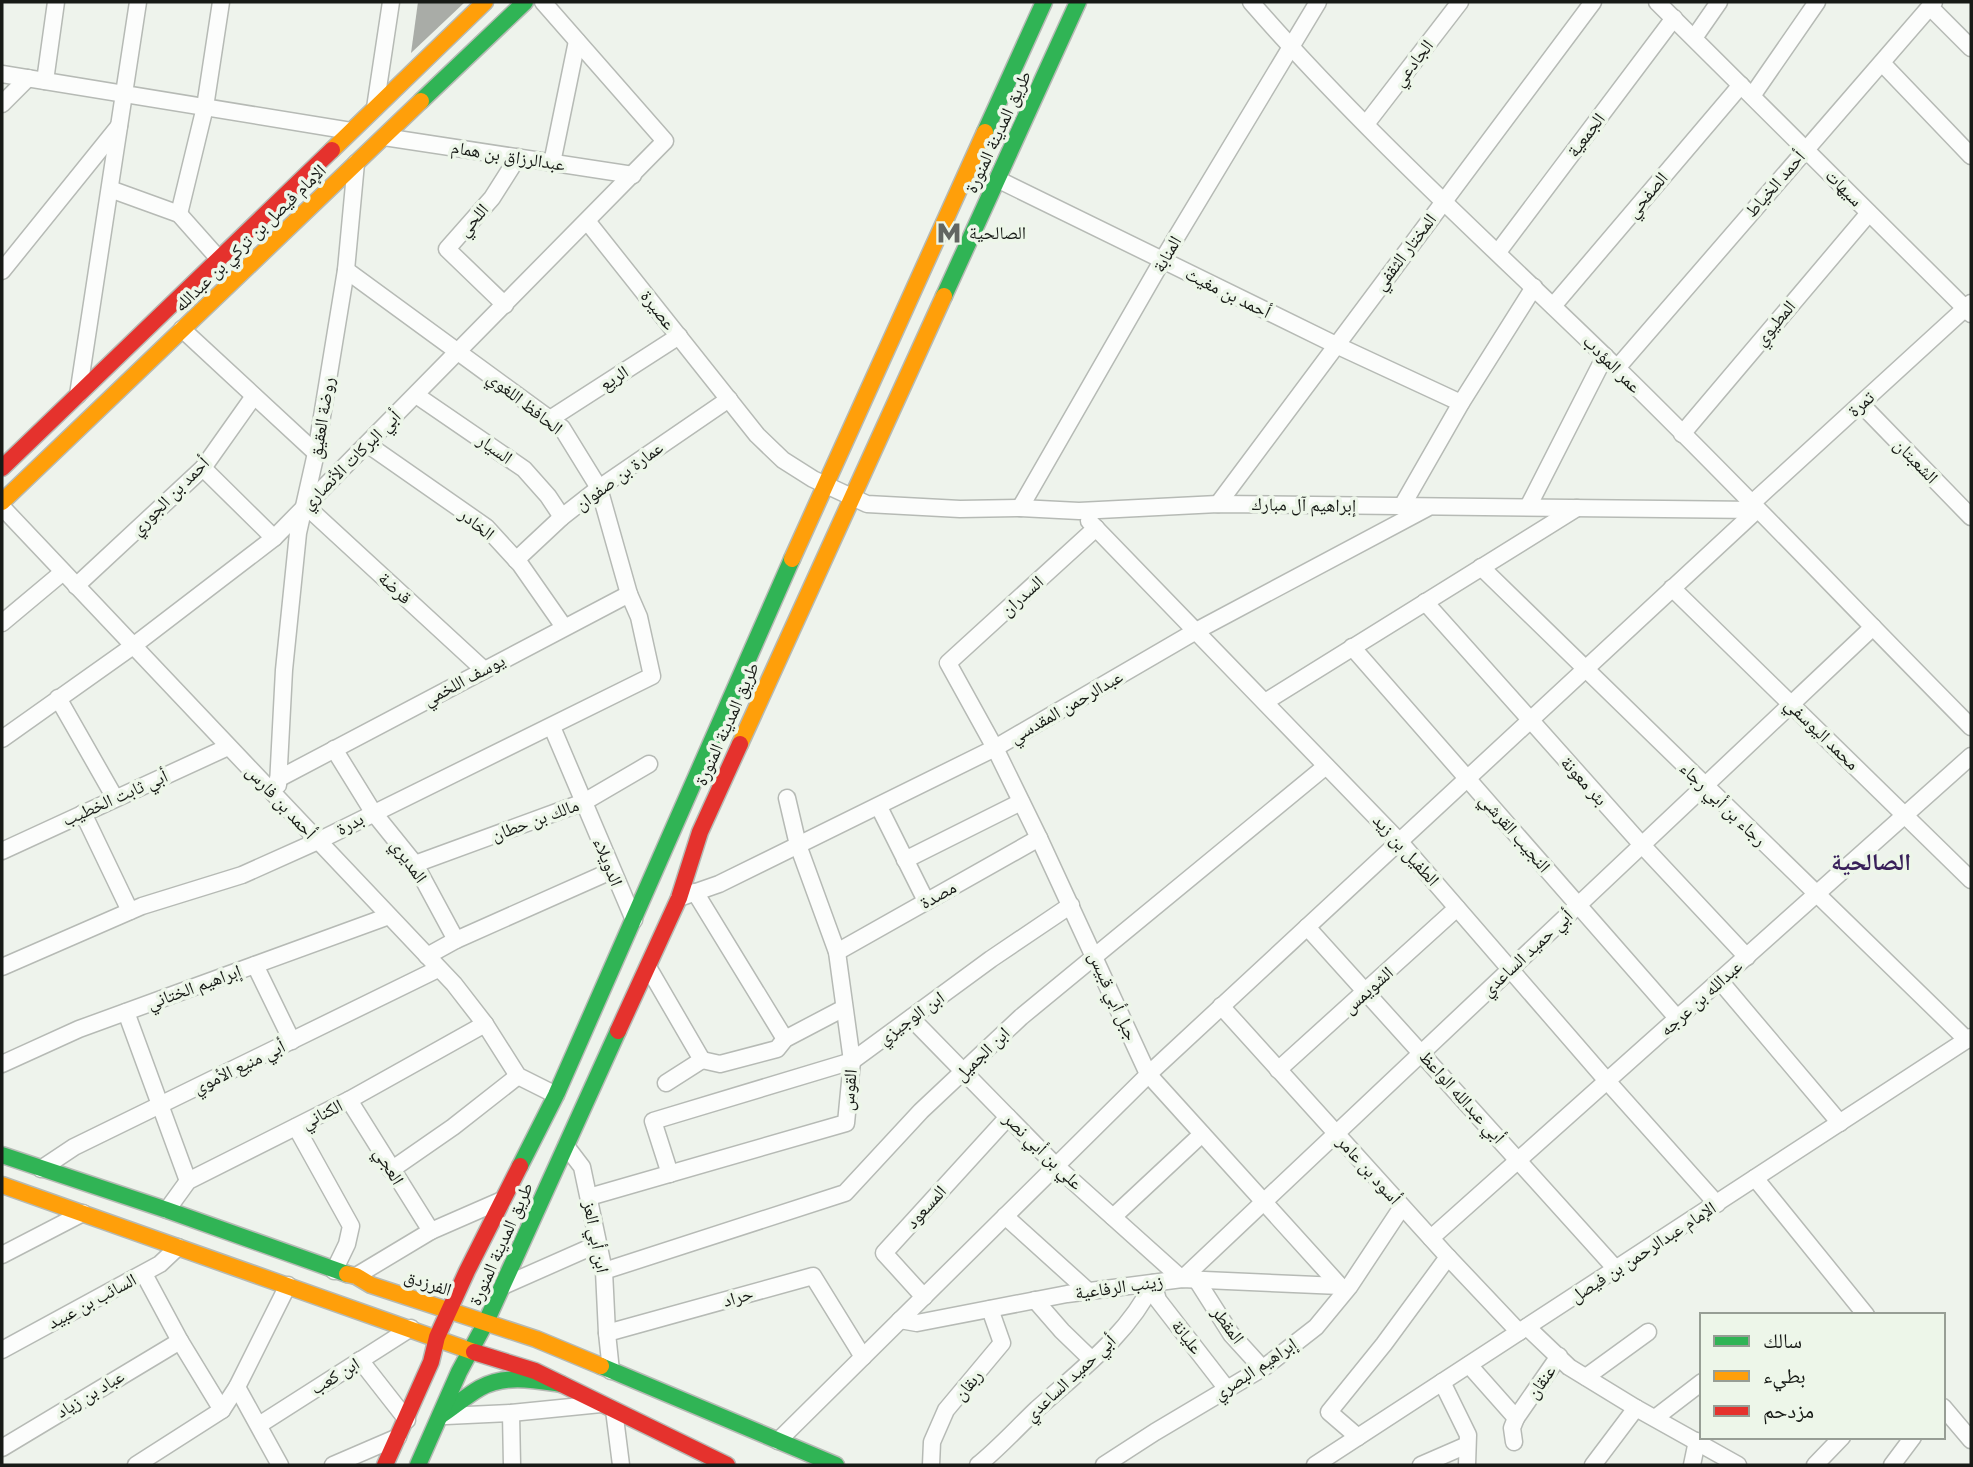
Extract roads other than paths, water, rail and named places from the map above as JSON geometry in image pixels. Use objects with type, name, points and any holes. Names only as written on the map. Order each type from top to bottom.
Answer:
[{"type":"main road","name":"الإمام فيصل بن تركي بن عبدالله","points":[[2,468],[485,2]]},
{"type":"main road","name":"الإمام فيصل بن تركي بن عبدالله","points":[[2,505],[525,2]]},
{"type":"main road","name":"طريق المدينة المنورة","points":[[385,1465],[407,1420],[437,1337],[556,1095],[825,485],[1044,2]]},
{"type":"main road","name":"طريق المدينة المنورة","points":[[418,1465],[459,1372],[503,1286],[648,967],[679,898],[700,832],[1078,2]]},
{"type":"main road","name":"الفرزدق","points":[[2,1155],[167,1210],[334,1271],[356,1276],[371,1285],[536,1339],[835,1465]]},
{"type":"main road","points":[[3,1186],[471,1351],[535,1371],[727,1465]]},
{"type":"main road","points":[[440,1416],[482,1387],[501,1380],[561,1384]]},
{"type":"street","points":[[45,81],[56,2]]},
{"type":"street","points":[[78,395],[138,2]]},
{"type":"street","points":[[179,214],[205,107],[221,2]]},
{"type":"street","points":[[375,108],[391,2]]},
{"type":"street","points":[[543,2],[577,41],[552,163]]},
{"type":"street","name":"عمر المؤدب","points":[[1251,2],[1290,47],[1366,124],[1611,362],[1971,727]]},
{"type":"street","name":"المنابة","points":[[1020,508],[1162,261],[1318,2]]},
{"type":"street","name":"الجادعي","points":[[1366,124],[1460,2]]},
{"type":"street","name":"المختار الثقفي","points":[[1218,504],[1593,2]]},
{"type":"street","name":"سيهات","points":[[1657,2],[1969,309]]},
{"type":"street","points":[[1694,38],[1719,2]]},
{"type":"street","name":"الصفحي","points":[[1553,306],[1746,91],[1817,2]]},
{"type":"street","points":[[1932,4],[1971,48]]},
{"type":"street","name":"أحمد الخياط","points":[[1528,507],[1611,362],[1805,149],[1932,4]]},
{"type":"street","name":"الجمعية","points":[[1498,252],[1674,18]]},
{"type":"street","name":"أبي البركات الأنصاري","points":[[2,739],[133,646],[274,538],[665,141],[577,41]]},
{"type":"street","points":[[1882,63],[1971,156]]},
{"type":"street","points":[[2,74],[351,131]]},
{"type":"street","points":[[2,104],[28,78]]},
{"type":"street","points":[[2,271],[120,125]]},
{"type":"street","name":"عبدالرزاق بن همام","points":[[384,137],[633,175]]},
{"type":"street","name":"اللحي","points":[[505,305],[447,249],[492,198],[518,158]]},
{"type":"street","name":"روضة العقيق","points":[[276,798],[298,533],[316,453],[346,270],[356,163]]},
{"type":"street","name":"أحمد بن مغيث","points":[[997,179],[1162,261],[1461,403]]},
{"type":"street","points":[[110,189],[179,214],[219,259]]},
{"type":"street","name":"المطيوي","points":[[1682,434],[1869,213]]},
{"type":"street","name":"عصيرة","points":[[587,221],[757,435],[783,460],[825,485]]},
{"type":"street","name":"الحافظ اللغوي","points":[[346,270],[562,428],[598,488],[629,594]]},
{"type":"street","points":[[1402,506],[1461,403],[1534,287]]},
{"type":"street","name":"تمرة","points":[[778,1441],[1148,1074],[1672,588],[1861,404],[1969,309]]},
{"type":"street","points":[[182,330],[316,453]]},
{"type":"street","name":"الريع","points":[[550,419],[679,336]]},
{"type":"street","name":"السيار","points":[[416,395],[524,469],[562,517]]},
{"type":"street","name":"أحمد بن الجوري","points":[[76,586],[203,468],[254,396]]},
{"type":"street","name":"عمارة بن صفوان","points":[[516,560],[598,488],[729,399]]},
{"type":"street","name":"الشعبتان","points":[[1861,404],[1971,517]]},
{"type":"street","name":"الخادر","points":[[367,444],[485,527],[516,560],[564,627]]},
{"type":"street","points":[[203,468],[274,538]]},
{"type":"street","name":"إبراهيم آل مبارك","points":[[825,485],[867,504],[960,509],[1079,511],[1218,504],[1754,507]]},
{"type":"street","name":"أحمد بن فارس","points":[[2,505],[427,956],[485,1024],[518,1076]]},
{"type":"street","name":"قرضة","points":[[306,506],[483,669]]},
{"type":"street","name":"عبدالرحمن المقدسي","points":[[679,898],[719,884],[995,748],[1196,631],[1430,506]]},
{"type":"street","points":[[1265,702],[1577,508]]},
{"type":"street","name":"الطفيل بن زيد","points":[[1079,511],[1399,841],[1717,1204]]},
{"type":"street","name":"السدران","points":[[947,663],[1096,528]]},
{"type":"street","name":"رجاء بن أبي رجاء","points":[[1481,567],[1816,895],[1969,1039]]},
{"type":"street","points":[[2,623],[63,572]]},
{"type":"street","name":"محمد اليوسفي","points":[[1672,588],[1971,880]]},
{"type":"street","name":"بدرة","points":[[2,967],[130,911],[242,875],[318,841],[652,676],[639,617],[629,594]]},
{"type":"street","name":"يوسف اللخمي","points":[[278,779],[629,594]]},
{"type":"street","name":"بئر معونة","points":[[1425,602],[1642,845],[1747,957]]},
{"type":"street","name":"أبي حميد الساعدي","points":[[1189,1279],[1335,1134],[1872,627]]},
{"type":"street","name":"النجيب القرشي","points":[[1352,646],[1678,1018]]},
{"type":"street","name":"جبل أبي قبيس","points":[[947,663],[995,748],[1148,1074],[1340,1286]]},
{"type":"street","points":[[58,698],[115,798]]},
{"type":"street","name":"الدويلاء","points":[[552,727],[634,920]]},
{"type":"street","name":"أبي ثابت الخطيب","points":[[2,851],[228,747]]},
{"type":"street","name":"المديري","points":[[334,749],[373,812],[415,864],[456,940]]},
{"type":"street","name":"عبدالله بن عرجه","points":[[1431,1238],[1971,756]]},
{"type":"street","name":"مالك بن حطان","points":[[415,864],[584,802],[649,764]]},
{"type":"street","name":"ابن الجميل","points":[[604,1271],[845,1193],[921,1111],[1021,1017],[1326,765]]},
{"type":"street","name":"القوس","points":[[589,1197],[846,1123],[852,1061],[837,952],[798,845],[787,798]]},
{"type":"street","points":[[905,860],[1021,802]]},
{"type":"street","points":[[879,807],[926,901]]},
{"type":"street","points":[[83,813],[130,911]]},
{"type":"street","name":"مصدة","points":[[837,952],[1039,838]]},
{"type":"street","points":[[427,956],[456,940],[611,871]]},
{"type":"street","points":[[695,892],[785,1039]]},
{"type":"street","name":"ابن الوجيزي","points":[[670,1174],[653,1121],[852,1061],[1071,905]]},
{"type":"street","name":"الشويمس","points":[[1278,1070],[1457,908]]},
{"type":"street","name":"إبراهيم الختاني","points":[[2,1064],[79,1029],[389,916]]},
{"type":"street","name":"أبي عبدالله الواعظ","points":[[1307,927],[1615,1269]]},
{"type":"street","points":[[256,965],[292,1041]]},
{"type":"street","points":[[648,967],[702,1060]]},
{"type":"street","name":"أبي منيع الأموي","points":[[41,1169],[74,1147],[438,969]]},
{"type":"street","points":[[1720,981],[1840,1122]]},
{"type":"street","name":"أسود بن عامر","points":[[1221,1006],[1448,1257],[1523,1329],[1559,1356],[1569,1367],[1636,1408],[1700,1439]]},
{"type":"street","points":[[666,1083],[702,1060],[720,1064],[777,1049],[785,1039],[844,1008]]},
{"type":"street","points":[[126,1012],[188,1181]]},
{"type":"street","name":"علي بن أبي نصر","points":[[911,1018],[1056,1166],[1189,1279]]},
{"type":"street","name":"الكناني","points":[[167,1210],[188,1181],[349,1100],[485,1024]]},
{"type":"street","name":"الإمام عبدالرحمن بن فيصل","points":[[1315,1465],[1969,1039]]},
{"type":"street","points":[[391,1170],[453,1127],[518,1076],[556,1095]]},
{"type":"street","name":"العجي","points":[[349,1100],[431,1231]]},
{"type":"street","name":"المسعود","points":[[924,1297],[884,1253],[1008,1117]]},
{"type":"street","points":[[296,1127],[351,1226],[347,1244],[334,1271]]},
{"type":"street","points":[[1113,1217],[1202,1134]]},
{"type":"street","name":"ابن أبي العز","points":[[566,1146],[582,1167],[589,1197],[604,1271],[607,1333]]},
{"type":"street","points":[[1755,1178],[1861,1309]]},
{"type":"street","points":[[356,1276],[431,1231],[504,1199]]},
{"type":"street","name":"إبراهيم البصري","points":[[1104,1465],[1262,1368],[1315,1327],[1349,1287],[1402,1207]]},
{"type":"street","points":[[2,1255],[83,1213]]},
{"type":"street","points":[[1005,1216],[1088,1291]]},
{"type":"street","points":[[503,1286],[598,1244]]},
{"type":"street","name":"السائب بن عبيد","points":[[2,1350],[160,1264],[178,1247]]},
{"type":"street","points":[[1358,1437],[1329,1412],[1384,1345],[1448,1257]]},
{"type":"street","points":[[144,1273],[180,1341],[222,1410]]},
{"type":"street","name":"حراد","points":[[607,1333],[813,1276],[863,1357]]},
{"type":"street","name":"زينب الرفاعية","points":[[900,1320],[917,1323],[1088,1291],[1189,1279],[1340,1286]]},
{"type":"street","name":"المقطر","points":[[1189,1279],[1231,1334],[1262,1368]]},
{"type":"street","name":"أبي حميد الساعدي","points":[[978,1465],[998,1459],[1018,1426],[1092,1360],[1137,1311],[1153,1283]]},
{"type":"street","name":"عليانة","points":[[1153,1283],[1158,1300],[1227,1389]]},
{"type":"street","points":[[136,1465],[222,1410],[237,1387],[288,1285]]},
{"type":"street","points":[[1035,1300],[1092,1360]]},
{"type":"street","name":"ربقان","points":[[932,1465],[932,1442],[946,1410],[1002,1343],[990,1309]]},
{"type":"street","name":"ابن كعب","points":[[259,1424],[411,1328]]},
{"type":"street","points":[[1586,1377],[1648,1332]]},
{"type":"street","points":[[607,1333],[611,1371]]},
{"type":"street","name":"عباد بن زياد","points":[[2,1448],[180,1341]]},
{"type":"street","name":"عنقان","points":[[1469,1365],[1516,1418],[1559,1356]]},
{"type":"street","points":[[360,1360],[407,1420]]},
{"type":"street","points":[[1442,1382],[1468,1435],[1467,1465]]},
{"type":"street","points":[[1655,1418],[1700,1384]]},
{"type":"street","points":[[237,1387],[280,1465]]},
{"type":"street","points":[[440,1416],[608,1407],[621,1465]]},
{"type":"street","points":[[1593,1465],[1636,1408]]},
{"type":"street","points":[[1945,1409],[1971,1440]]},
{"type":"street","points":[[510,1413],[512,1465]]},
{"type":"street","points":[[1514,1442],[1512,1428],[1516,1418]]},
{"type":"street","points":[[333,1465],[398,1437]]},
{"type":"street","points":[[1815,1465],[1840,1439]]},
{"type":"street","points":[[1892,1465],[1912,1439]]},
{"type":"street","points":[[1692,1465],[1707,1442]]},
{"type":"street","name":"أسود بن عامر","points":[[1707,1442],[1738,1465]]},
{"type":"street","points":[[1421,1465],[1467,1445]]},
{"type":"place","name":"الصالحية","points":[[949,233]]},
{"type":"district","name":"الصالحية","points":[[1871,862]]}]
